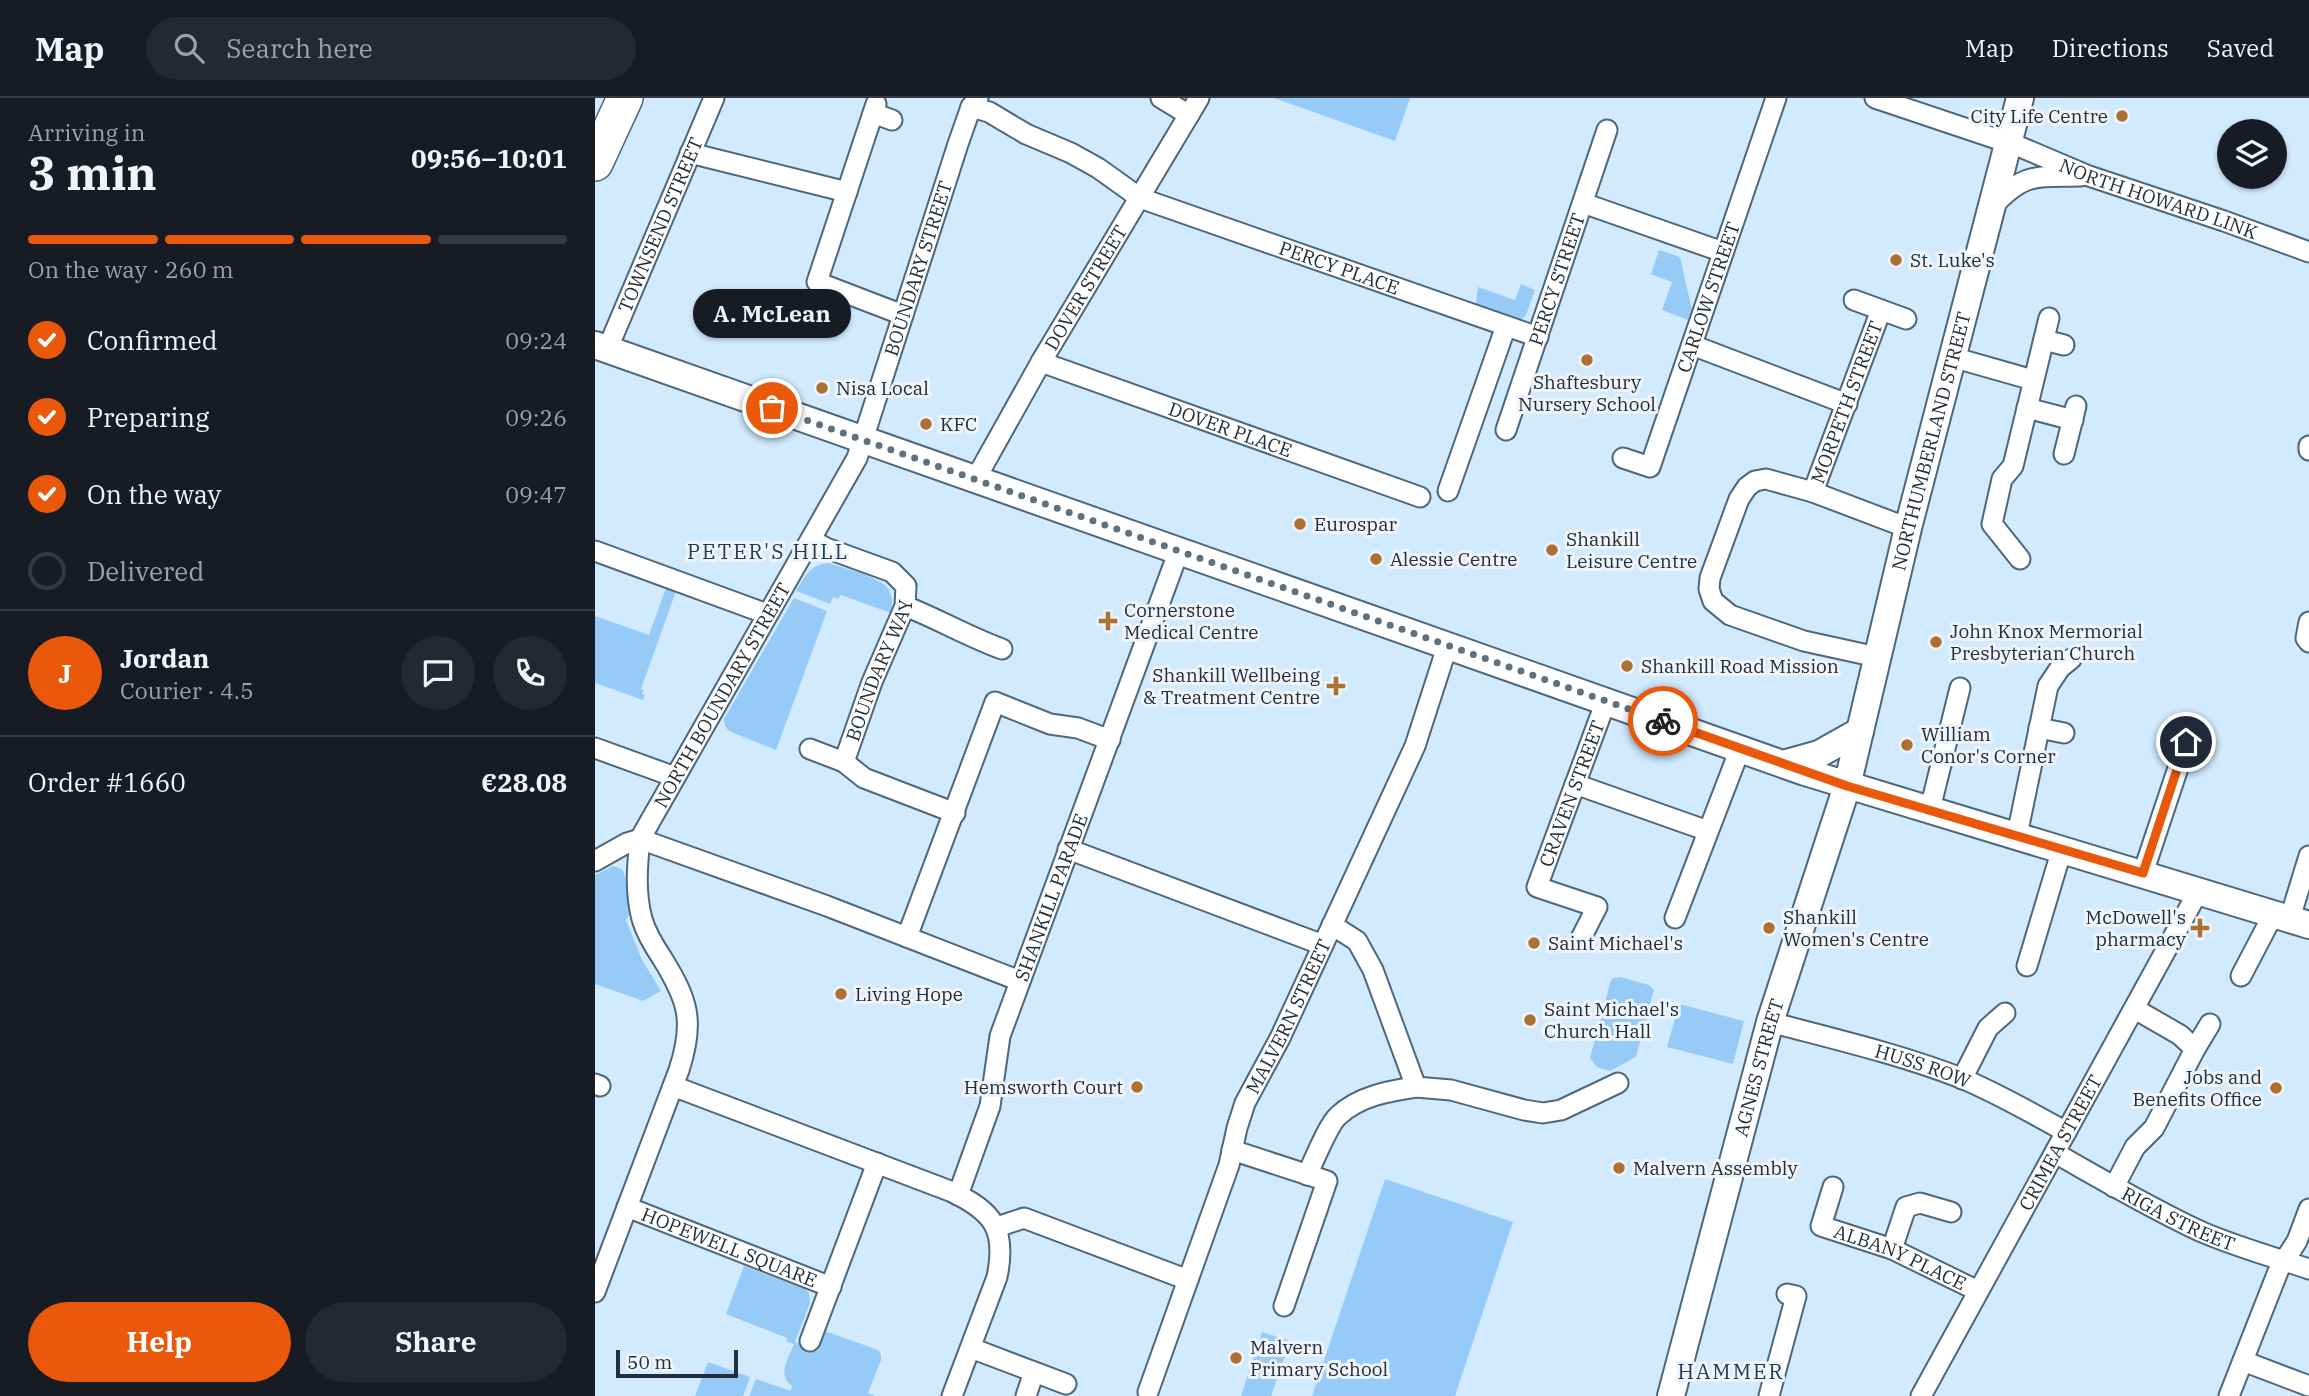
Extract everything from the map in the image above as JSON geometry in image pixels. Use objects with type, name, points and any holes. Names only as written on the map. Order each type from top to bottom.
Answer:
[{"type":"highway","points":[[595,163],[625,98]]},
{"type":"main road","name":"NORTHUMBERLAND STREET","points":[[1847,786],[1908,528],[2020,98]]},
{"type":"main road","points":[[601,348],[1847,786],[2291,919]]},
{"type":"main road","points":[[1783,764],[1819,754],[1860,731]]},
{"type":"main road","name":"AGNES STREET","points":[[1671,1396],[1770,1022],[1847,786]]},
{"type":"street","name":"TOWNSEND STREET","points":[[601,348],[714,98]]},
{"type":"street","points":[[1161,98],[1189,115]]},
{"type":"street","name":"DOVER STREET","points":[[975,480],[1041,362],[1199,98]]},
{"type":"street","name":"CARLOW STREET","points":[[1623,458],[1650,467],[1776,98]]},
{"type":"street","name":"NORTH HOWARD LINK","points":[[1874,98],[2009,143],[2089,176],[2309,252]]},
{"type":"street","name":"PERCY PLACE","points":[[974,103],[1026,134],[1098,168],[1140,198],[1538,337]]},
{"type":"street","name":"BOUNDARY STREET","points":[[863,442],[974,103]]},
{"type":"street","points":[[892,120],[875,109],[817,282],[903,315]]},
{"type":"street","name":"PERCY STREET","points":[[1506,430],[1607,130]]},
{"type":"street","points":[[690,153],[847,192]]},
{"type":"street","points":[[1991,208],[2017,183],[2032,178],[2089,176]]},
{"type":"street","points":[[1583,203],[1723,252]]},
{"type":"street","name":"MORPETH STREET","points":[[1854,300],[1906,320]]},
{"type":"street","name":"MORPETH STREET","points":[[1813,492],[1881,310]]},
{"type":"street","points":[[2020,559],[1992,524],[2002,479],[2013,466],[2049,318]]},
{"type":"street","name":"PERCY STREET","points":[[1448,491],[1506,326]]},
{"type":"street","points":[[2043,340],[2064,345]]},
{"type":"street","points":[[1692,345],[1847,404]]},
{"type":"street","points":[[1952,357],[2033,380]]},
{"type":"street","name":"DOVER PLACE","points":[[1041,362],[1420,497]]},
{"type":"street","points":[[2027,408],[2074,413],[2064,454]]},
{"type":"street","name":"NORTH BOUNDARY STREET","points":[[640,839],[811,540],[857,458],[863,442]]},
{"type":"street","points":[[1877,657],[1804,641],[1730,615],[1713,601],[1706,575],[1739,499],[1755,481],[1766,479],[1813,492],[1908,528]]},
{"type":"street","points":[[811,540],[825,548],[892,572],[906,586],[905,606]]},
{"type":"street","points":[[595,551],[767,614]]},
{"type":"street","name":"SHANKILL PARADE","points":[[640,839],[1020,981],[1178,553]]},
{"type":"street","name":"BOUNDARY WAY","points":[[810,749],[844,762],[872,682],[905,606],[1002,649]]},
{"type":"street","points":[[2309,622],[2306,638],[2309,642]]},
{"type":"street","name":"MALVERN STREET","points":[[1148,1392],[1229,1165],[1245,1103],[1280,1038],[1415,746],[1447,647]]},
{"type":"street","points":[[2017,835],[2048,686],[2071,659]]},
{"type":"street","points":[[1930,809],[1960,688]]},
{"type":"street","name":"CRAVEN STREET","points":[[1580,940],[1597,907],[1537,887],[1606,701]]},
{"type":"street","points":[[907,937],[995,702],[1050,724],[1078,729],[1110,740]]},
{"type":"street","points":[[2143,873],[2192,726]]},
{"type":"street","points":[[2039,728],[2064,733]]},
{"type":"street","points":[[595,748],[675,777]]},
{"type":"street","points":[[1675,918],[1740,748]]},
{"type":"street","points":[[844,762],[865,778],[955,813]]},
{"type":"street","points":[[1575,784],[1708,831]]},
{"type":"street","points":[[595,861],[627,843],[640,839],[636,876],[642,921],[677,983],[689,1024],[685,1051],[673,1086],[595,1292]]},
{"type":"street","points":[[1068,849],[1323,945]]},
{"type":"street","points":[[2027,965],[2062,849]]},
{"type":"street","points":[[2241,976],[2291,919],[2309,856]]},
{"type":"street","name":"CRIMEA STREET","points":[[1921,1396],[2199,890]]},
{"type":"street","points":[[1332,925],[1357,941],[1373,970],[1416,1087]]},
{"type":"street","points":[[958,1195],[990,1106],[1000,1036],[1020,981]]},
{"type":"street","points":[[2135,1009],[2181,1035],[2195,1049]]},
{"type":"street","points":[[1962,1079],[1987,1028],[2005,1013]]},
{"type":"street","name":"HUSS ROW","points":[[1770,1022],[1894,1055],[1962,1079],[2000,1096],[2066,1132]]},
{"type":"street","points":[[2114,1186],[2135,1147],[2154,1128],[2210,1024]]},
{"type":"street","points":[[1307,1175],[1337,1116],[1362,1101],[1385,1092],[1453,1085],[1524,1110],[1543,1113],[1561,1110],[1618,1083]]},
{"type":"street","points":[[673,1086],[958,1195],[981,1209],[997,1227],[1002,1256],[997,1277],[952,1396]]},
{"type":"street","points":[[1233,1150],[1327,1181],[1284,1306]]},
{"type":"street","name":"RIGA STREET","points":[[2055,1153],[2201,1231],[2246,1250],[2309,1269]]},
{"type":"street","points":[[810,1341],[877,1163]]},
{"type":"street","name":"ALBANY PLACE","points":[[1833,1187],[1821,1226],[1892,1249],[1978,1291]]},
{"type":"street","points":[[1892,1249],[1906,1207],[1920,1203],[1951,1212]]},
{"type":"street","name":"HOPEWELL SQUARE","points":[[627,1208],[831,1287]]},
{"type":"street","points":[[2229,1396],[2279,1269],[2297,1241],[2309,1209]]},
{"type":"street","points":[[997,1227],[1024,1219],[1188,1280]]},
{"type":"street","points":[[1769,1396],[1796,1296],[1787,1294]]},
{"type":"street","points":[[971,1348],[1066,1384]]},
{"type":"street","points":[[2243,1361],[2309,1386]]},
{"type":"street","points":[[1026,1396],[1034,1372]]},
{"type":"shaded area","points":[[1274,98],[1410,98],[1395,141]]},
{"type":"shaded area","points":[[1659,250],[1680,257],[1692,310],[1688,320],[1662,310],[1672,282],[1651,274]]},
{"type":"shaded area","points":[[1521,284],[1535,290],[1526,315],[1521,320],[1476,303],[1478,287],[1515,300]]},
{"type":"shaded area","points":[[828,563],[885,585],[891,596],[891,613],[841,595],[838,599],[833,597],[830,604],[796,591],[812,569]]},
{"type":"shaded area","points":[[666,588],[676,591],[641,689],[645,695],[643,700],[595,683],[595,616],[649,635]]},
{"type":"shaded area","points":[[794,598],[827,611],[776,750],[729,731],[724,719]]},
{"type":"shaded area","points":[[613,866],[622,869],[624,873],[631,912],[626,920],[642,960],[661,991],[643,1001],[595,984],[595,875]]},
{"type":"shaded area","points":[[1620,977],[1649,985],[1654,990],[1636,1057],[1610,1071],[1597,1067],[1590,1058],[1610,983],[1613,978]]},
{"type":"shaded area","points":[[1679,1004],[1744,1021],[1733,1064],[1667,1047]]},
{"type":"shaded area","points":[[1385,1179],[1513,1222],[1455,1396],[1312,1396]]},
{"type":"shaded area","points":[[744,1266],[805,1289],[809,1293],[810,1303],[795,1342],[818,1351],[825,1331],[878,1350],[881,1360],[868,1393],[875,1396],[749,1396],[756,1379],[791,1391],[792,1386],[784,1372],[794,1344],[786,1341],[787,1338],[726,1314]]},
{"type":"shaded area","points":[[1262,1332],[1290,1341],[1271,1396],[1241,1396]]},
{"type":"shaded area","points":[[708,1362],[750,1377],[743,1396],[695,1396]]},
{"type":"way so far","points":[[772,408],[1178,553],[1663,721]]},
{"type":"place","name":"City Life Centre","points":[[2122,116]]},
{"type":"place","name":"St. Luke's","points":[[1896,260]]},
{"type":"place","name":"Shaftesbury Nursery School","points":[[1587,360]]},
{"type":"place","name":"Nisa Local","points":[[822,388]]},
{"type":"place","name":"A. McLean","points":[[772,408]]},
{"type":"place","name":"KFC","points":[[926,424]]},
{"type":"place","name":"Eurospar","points":[[1300,524]]},
{"type":"place","name":"Shankill Leisure Centre","points":[[1552,550]]},
{"type":"place","name":"Alessie Centre","points":[[1376,559]]},
{"type":"place","name":"Cornerstone Medical Centre","points":[[1108,621]]},
{"type":"place","name":"John Knox Mermorial Presbyterian Church","points":[[1936,642]]},
{"type":"place","name":"Shankill Road Mission","points":[[1627,666]]},
{"type":"place","name":"Shankill Wellbeing & Treatment Centre","points":[[1336,686]]},
{"type":"place","name":"William Conor's Corner","points":[[1907,745]]},
{"type":"place","name":"Shankill Women's Centre","points":[[1769,928]]},
{"type":"place","name":"McDowell's pharmacy","points":[[2200,928]]},
{"type":"place","name":"Saint Michael's","points":[[1534,943]]},
{"type":"place","name":"Living Hope","points":[[841,994]]},
{"type":"place","name":"Saint Michael's Church Hall","points":[[1530,1020]]},
{"type":"place","name":"Hemsworth Court","points":[[1137,1087]]},
{"type":"place","name":"Jobs and Benefits Office","points":[[2276,1088]]},
{"type":"place","name":"Malvern Assembly","points":[[1619,1168]]},
{"type":"place","name":"Malvern Primary School","points":[[1236,1358]]},
{"type":"district","name":"PETER'S HILL","points":[[768,552]]},
{"type":"district","name":"HAMMER","points":[[1731,1372]]},
{"type":"route","points":[[1663,721],[1847,786],[2143,873],[2186,742]]}]
